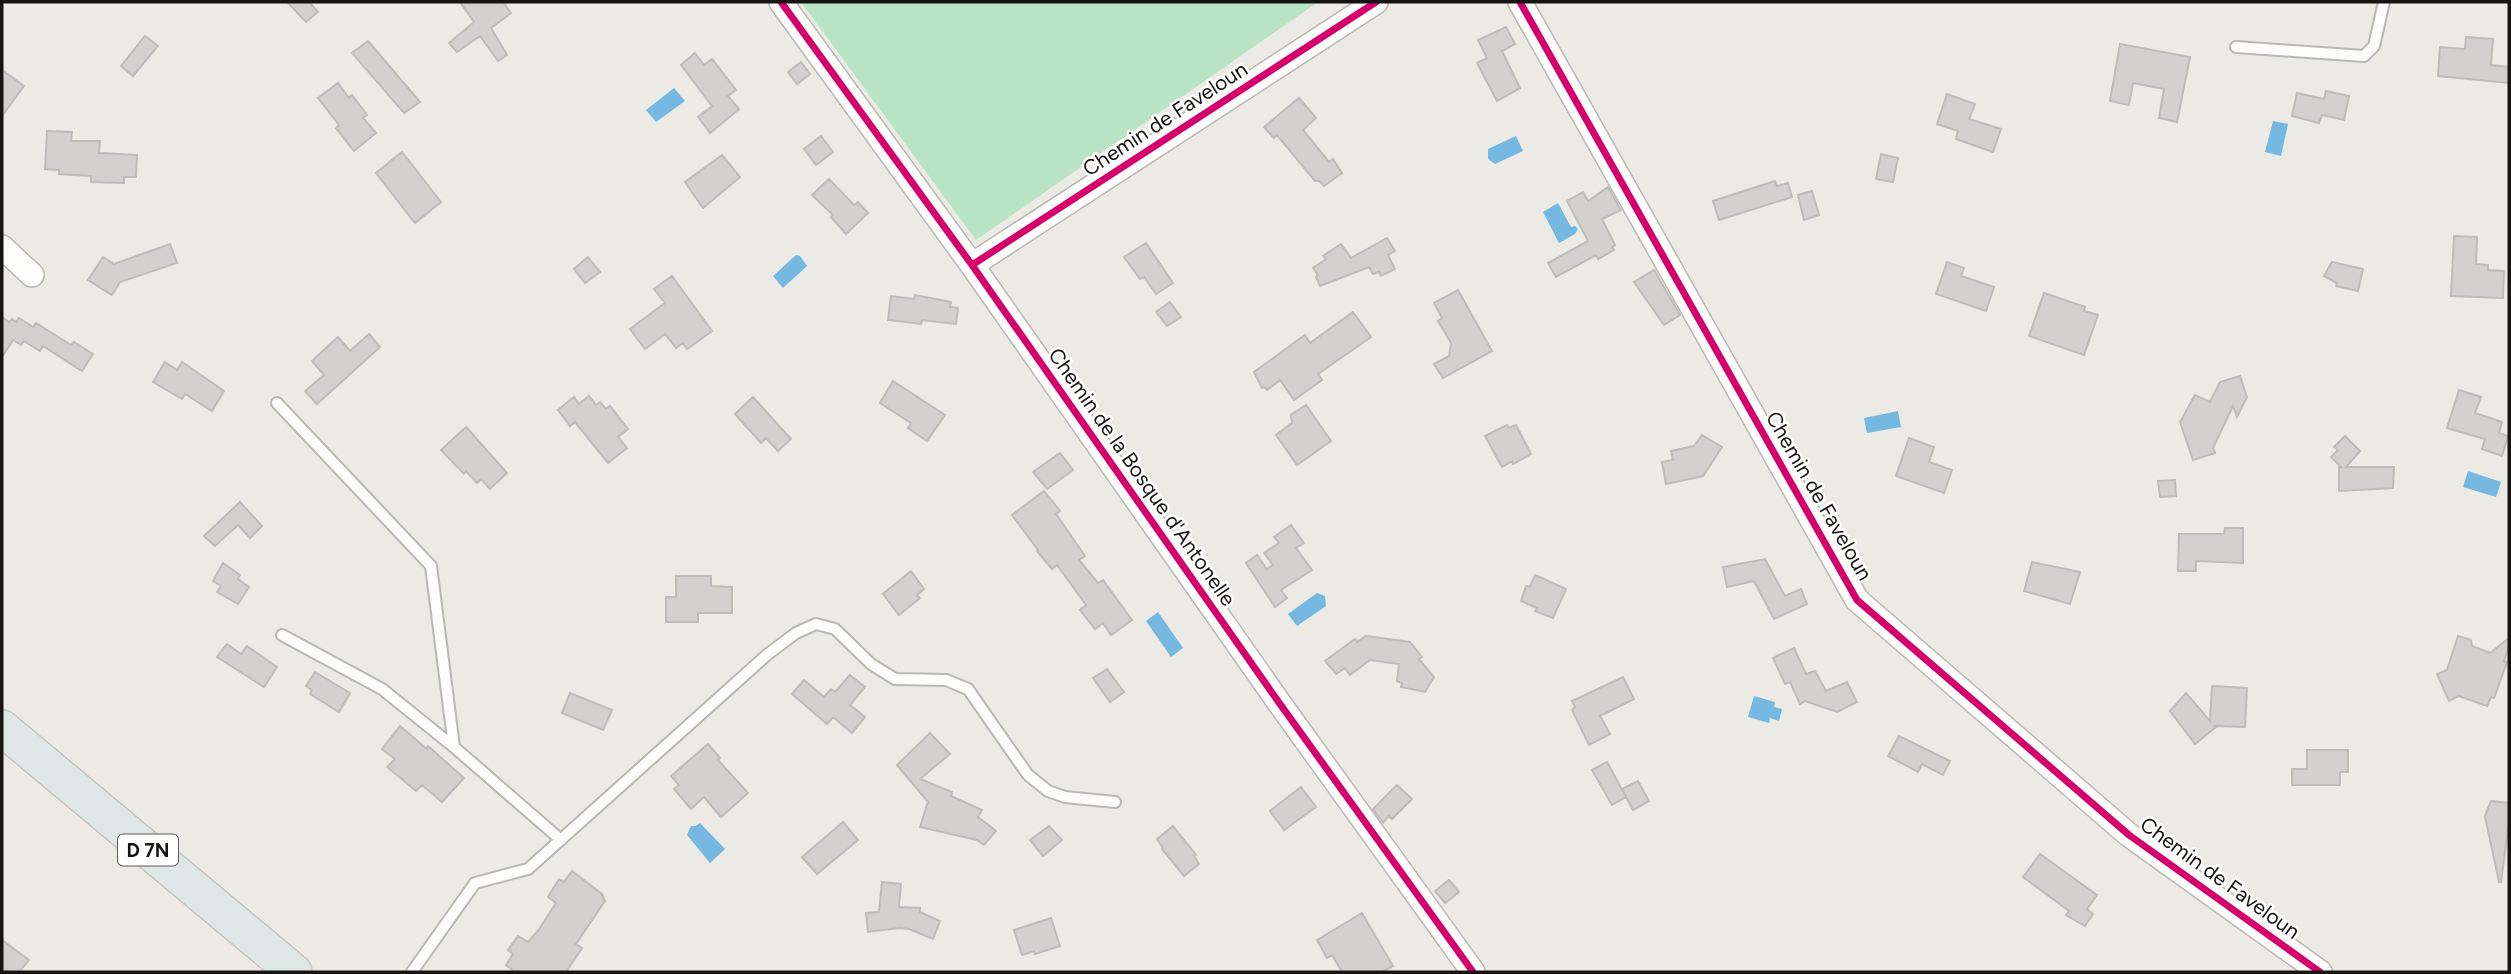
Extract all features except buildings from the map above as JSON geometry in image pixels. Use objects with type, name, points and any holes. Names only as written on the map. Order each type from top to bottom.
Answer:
[{"type":"main road","name":"D 7N","points":[[2,728],[294,972]]},
{"type":"street","name":"Chemin de la Bosque d'Antonelle","points":[[781,2],[972,265],[1280,705],[1473,972]]},
{"type":"street","name":"Chemin de Faveloun","points":[[972,265],[1376,2]]},
{"type":"street","name":"Chemin de Faveloun","points":[[1520,2],[1857,600],[2129,835],[2320,972]]},
{"type":"street","points":[[2,247],[32,275]]},
{"type":"lane","points":[[2236,47],[2364,56],[2374,46],[2384,2]]},
{"type":"lane","points":[[277,403],[430,566],[454,747]]},
{"type":"lane","points":[[412,972],[475,883],[528,869],[768,654],[796,633],[816,624],[835,629],[871,664],[895,679],[946,680],[968,689],[1028,775],[1048,791],[1065,797],[1115,802]]},
{"type":"lane","points":[[282,635],[382,689],[561,840]]},
{"type":"green space","points":[[801,2],[1318,2],[976,240]]},
{"type":"water","points":[[674,88],[685,101],[656,122],[646,110]]},
{"type":"water","points":[[2273,121],[2288,124],[2281,156],[2265,152]]},
{"type":"water","points":[[1516,136],[1523,151],[1495,164],[1488,159],[1488,149]]},
{"type":"water","points":[[1558,203],[1571,227],[1578,229],[1575,234],[1559,243],[1543,212]]},
{"type":"water","points":[[796,255],[800,256],[807,266],[783,288],[773,276]]},
{"type":"water","points":[[1898,411],[1901,427],[1867,433],[1864,418]]},
{"type":"water","points":[[2468,471],[2501,482],[2496,497],[2463,487]]},
{"type":"water","points":[[1317,593],[1325,596],[1326,606],[1297,626],[1288,614]]},
{"type":"water","points":[[1158,612],[1183,648],[1171,657],[1146,621]]},
{"type":"water","points":[[1754,696],[1775,702],[1774,707],[1782,709],[1779,721],[1770,718],[1769,723],[1748,717]]},
{"type":"water","points":[[700,823],[725,849],[710,863],[687,835],[691,826]]},
{"type":"cycle path","points":[[781,2],[972,265],[1280,704],[1473,972]]},
{"type":"cycle path","points":[[972,265],[1376,2]]},
{"type":"cycle path","points":[[1520,2],[1857,600],[2129,835],[2320,972]]}]
